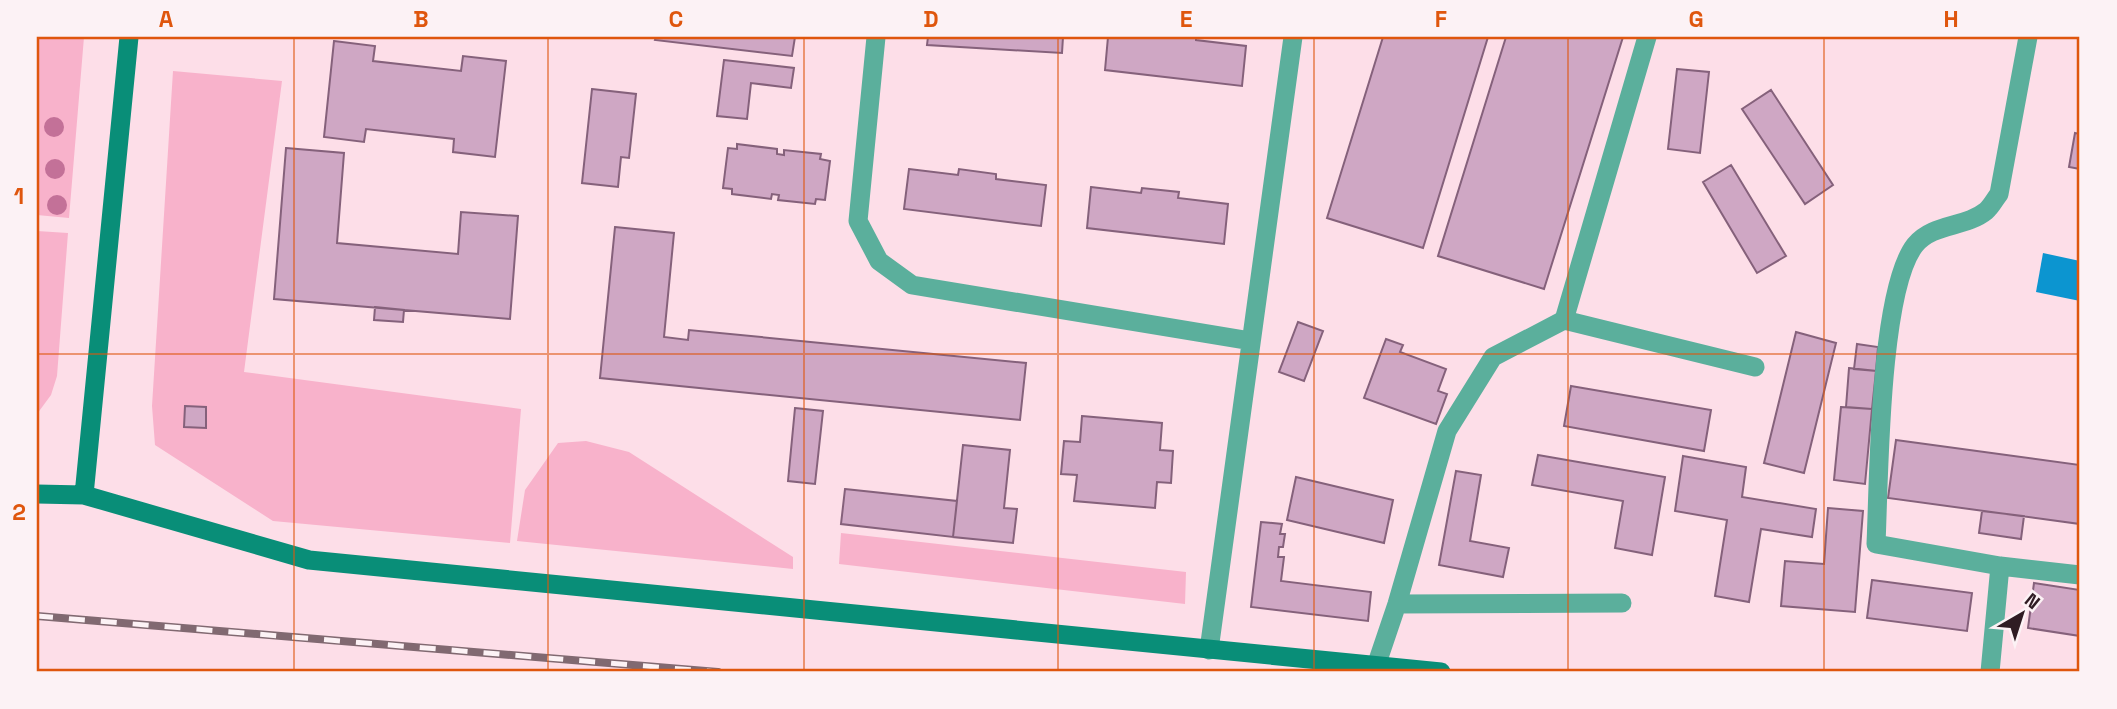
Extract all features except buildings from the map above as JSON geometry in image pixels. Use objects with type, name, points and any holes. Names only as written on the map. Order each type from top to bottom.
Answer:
[{"type":"main road","points":[[84,495],[129,37]]},
{"type":"main road","points":[[37,494],[84,495],[309,560],[1365,668],[1441,672]]},
{"type":"street","points":[[876,37],[858,221],[879,261],[912,285],[1251,341]]},
{"type":"street","points":[[1209,650],[1293,37]]},
{"type":"street","points":[[1564,320],[1647,37]]},
{"type":"street","points":[[2028,37],[1998,194],[1987,210],[1967,221],[1934,230],[1916,244],[1905,262],[1888,335],[1876,544],[2000,566],[2080,575]]},
{"type":"street","points":[[1365,668],[1398,604],[1447,431],[1493,357],[1564,320],[1755,367]]},
{"type":"street","points":[[1990,672],[2000,566]]},
{"type":"street","points":[[1398,604],[1622,603]]},
{"type":"shaded area","points":[[37,37],[84,37],[69,218],[37,215]]},
{"type":"shaded area","points":[[173,71],[282,81],[244,372],[521,409],[510,543],[273,521],[155,445],[152,406]]},
{"type":"shaded area","points":[[37,231],[68,233],[57,376],[51,395],[37,414]]},
{"type":"shaded area","points":[[586,441],[629,452],[793,557],[793,569],[517,541],[525,490],[558,443]]},
{"type":"shaded area","points":[[841,533],[1186,572],[1185,604],[839,564]]},
{"type":"water","points":[[2043,253],[2080,261],[2080,301],[2036,292]]},
{"type":"railway","points":[[37,616],[718,672]]}]
